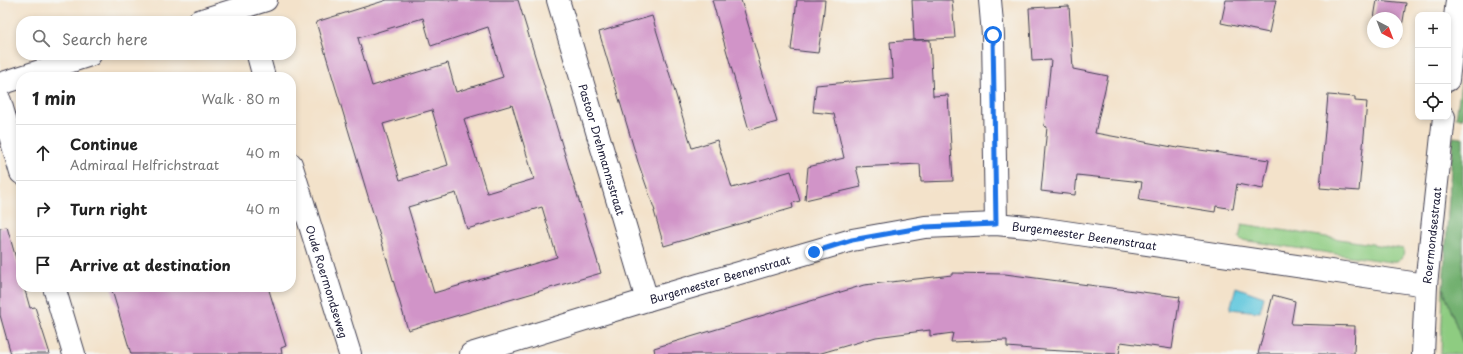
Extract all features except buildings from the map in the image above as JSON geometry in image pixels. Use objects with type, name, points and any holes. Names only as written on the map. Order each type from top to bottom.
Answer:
[{"type":"street","points":[[218,16],[244,9],[266,0]]},
{"type":"street","name":"Pastoor Drehmannsstraat","points":[[558,0],[647,300]]},
{"type":"street","points":[[990,0],[993,35],[996,224]]},
{"type":"street","points":[[1451,53],[1457,0]]},
{"type":"street","points":[[37,72],[74,60]]},
{"type":"street","points":[[259,60],[263,72]]},
{"type":"street","points":[[0,84],[16,79]]},
{"type":"street","points":[[0,101],[16,156]]},
{"type":"street","name":"Roermondsestraat","points":[[1423,354],[1426,285],[1444,120]]},
{"type":"street","name":"Oude Roermondseweg","points":[[296,180],[350,354]]},
{"type":"street","name":"Burgemeester Beenenstraat","points":[[471,354],[647,300],[852,240],[925,227],[996,224],[1038,228],[1426,285]]},
{"type":"street","points":[[55,292],[74,354]]},
{"type":"green space","points":[[1463,69],[1463,118],[1456,118]]},
{"type":"green space","points":[[1453,137],[1463,138],[1463,344],[1443,288]]},
{"type":"green space","points":[[1242,224],[1404,249],[1403,257],[1397,261],[1390,262],[1241,240],[1239,238]]},
{"type":"green space","points":[[1443,288],[1463,344],[1463,354],[1441,354]]},
{"type":"water","points":[[1236,287],[1264,297],[1260,312],[1230,309]]},
{"type":"route","points":[[814,252],[852,240],[925,227],[996,224],[993,35]]}]
